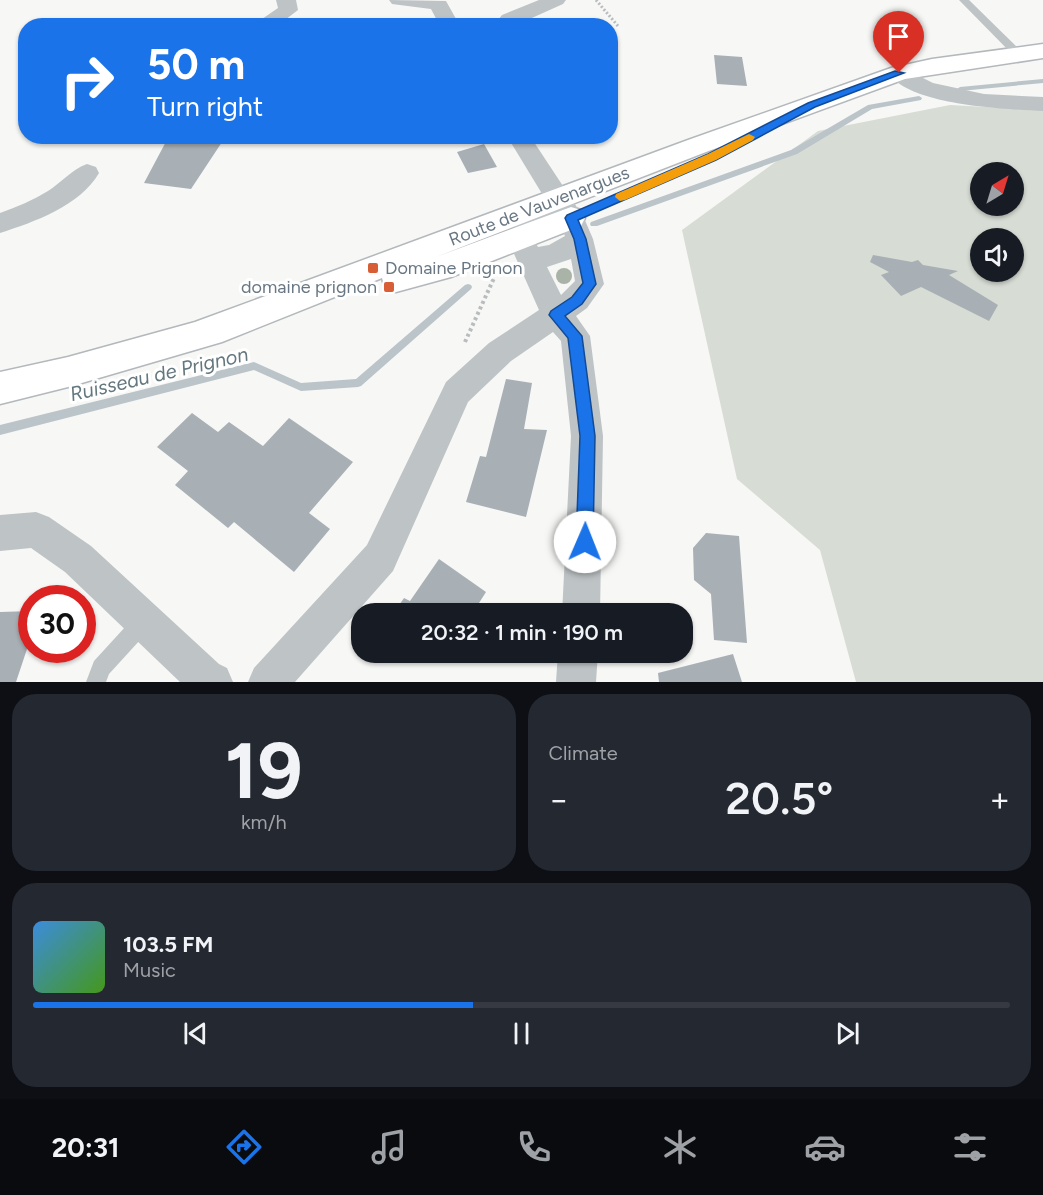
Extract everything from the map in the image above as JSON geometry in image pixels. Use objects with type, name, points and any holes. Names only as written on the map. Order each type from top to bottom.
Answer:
[{"type":"main road","name":"Route de Vauvenargues","points":[[200,334],[570,218],[811,105],[899,73],[1043,51]]},
{"type":"main road","name":"Route de Vauvenargues","points":[[0,388],[68,372],[451,265],[525,248],[570,218]]},
{"type":"street","points":[[275,18],[288,10],[286,0]]},
{"type":"street","points":[[399,0],[439,5],[446,18]]},
{"type":"street","points":[[511,18],[556,0]]},
{"type":"street","points":[[899,73],[926,89],[937,92],[984,101],[1043,104]]},
{"type":"street","points":[[268,682],[380,558],[457,392],[500,352],[577,300],[590,284],[570,218],[523,144]]},
{"type":"street","points":[[0,223],[23,215],[67,193],[87,173]]},
{"type":"street","points":[[525,248],[556,315],[575,336],[587,436],[581,603]]},
{"type":"street","points":[[0,533],[36,530],[78,559],[213,682]]},
{"type":"street","points":[[576,682],[577,663]]},
{"type":"lane","points":[[964,0],[1018,54]]},
{"type":"lane","points":[[96,682],[100,668],[144,621]]},
{"type":"path","points":[[596,0],[611,18]]},
{"type":"path","points":[[457,392],[448,377],[495,274]]},
{"type":"shaded area","points":[[950,105],[1043,110],[1043,682],[856,682],[820,550],[737,479],[682,230],[818,131]]},
{"type":"building","points":[[714,55],[742,57],[747,86],[717,84]]},
{"type":"building","points":[[165,144],[221,144],[191,189],[144,183]]},
{"type":"building","points":[[484,144],[497,167],[468,173],[457,152]]},
{"type":"building","points":[[873,255],[912,262],[918,260],[923,265],[958,271],[949,275],[998,305],[989,321],[921,287],[901,296],[881,275],[889,272],[870,262]]},
{"type":"building","points":[[506,379],[532,383],[524,429],[547,430],[526,517],[466,502],[480,456],[486,457]]},
{"type":"building","points":[[192,413],[218,432],[229,422],[263,446],[289,418],[353,462],[309,513],[330,529],[294,572],[234,522],[228,528],[175,485],[188,471],[157,447]]},
{"type":"building","points":[[706,533],[739,536],[747,643],[714,640],[711,594],[694,580],[693,548]]},
{"type":"building","points":[[439,559],[486,592],[479,603],[401,603],[404,598],[410,601]]},
{"type":"building","points":[[18,611],[18,663],[22,663],[16,682],[0,682],[0,612]]},
{"type":"building","points":[[733,654],[742,682],[659,682],[658,673]]},
{"type":"waterway","name":"Ruisseau de Prignon","points":[[960,89],[1043,81]]},
{"type":"waterway","name":"Ruisseau de Prignon","points":[[594,224],[794,152],[870,107],[919,98]]},
{"type":"waterway","name":"Ruisseau de Prignon","points":[[0,430],[254,366],[301,387],[358,383],[468,287]]},
{"type":"slow traffic","points":[[620,197],[712,157],[749,137]]},
{"type":"place","name":"Domaine Prignon","points":[[373,268]]},
{"type":"place","name":"domaine prignon","points":[[389,287]]},
{"type":"route","points":[[585,542],[587,436],[575,336],[556,315],[577,300],[590,284],[580,239],[571,218],[712,157],[811,105],[899,73]]}]
